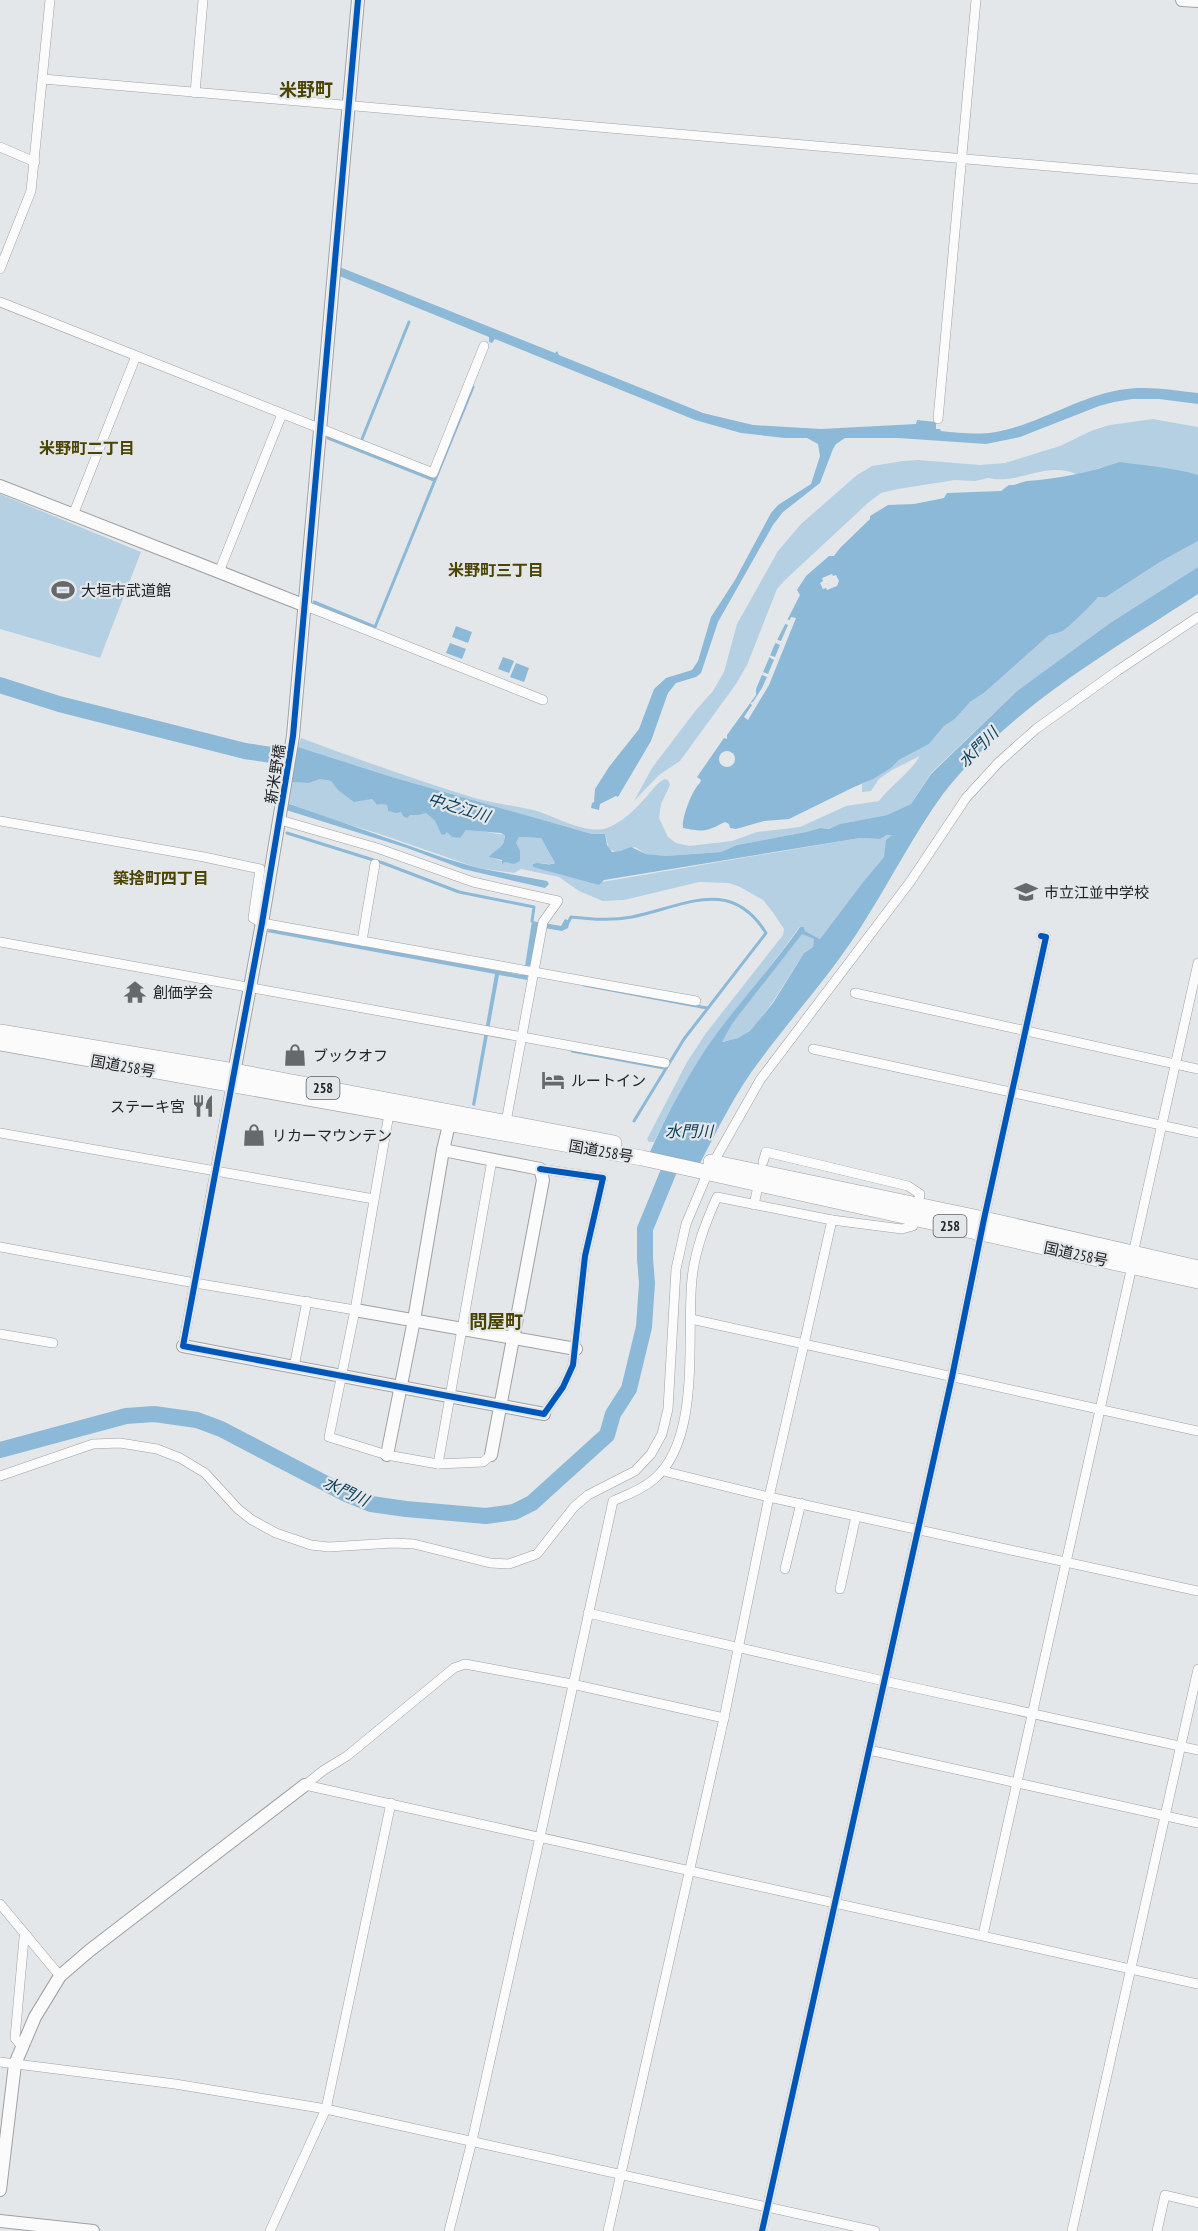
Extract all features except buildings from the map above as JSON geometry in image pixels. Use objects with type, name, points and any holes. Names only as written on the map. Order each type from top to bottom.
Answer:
[{"type":"highway","name":"国道258号","points":[[0,1032],[233,1078],[643,1153]]},
{"type":"highway","name":"国道258号","points":[[0,1043],[233,1078],[389,1114],[506,1122],[1132,1260],[1198,1281]]},
{"type":"highway","name":"国道258号","points":[[1132,1260],[1198,1268]]},
{"type":"street","points":[[0,269],[31,191],[50,0]]},
{"type":"street","points":[[195,93],[203,0]]},
{"type":"street","name":"新米野橋","points":[[233,1078],[293,736],[322,430],[358,0]]},
{"type":"street","points":[[938,419],[976,0]]},
{"type":"street","points":[[1182,0],[1198,1]]},
{"type":"street","points":[[43,79],[1198,179]]},
{"type":"street","points":[[0,147],[35,161]]},
{"type":"street","points":[[0,302],[433,473],[484,346]]},
{"type":"street","points":[[72,515],[136,356]]},
{"type":"street","points":[[219,572],[282,414]]},
{"type":"street","points":[[0,486],[543,700]]},
{"type":"street","points":[[0,1476],[93,1444],[120,1443],[157,1449],[180,1458],[206,1473],[238,1509],[252,1520],[276,1533],[311,1545],[329,1547],[414,1544],[490,1563],[509,1564],[537,1554],[574,1508],[588,1495],[635,1471],[651,1454],[662,1434],[668,1409],[676,1269],[686,1224],[707,1167],[760,1080],[910,882],[966,798],[999,762],[1036,729],[1108,677],[1198,617]]},
{"type":"street","points":[[280,818],[377,848],[473,882],[558,901],[543,926],[529,971],[523,1036],[506,1122]]},
{"type":"street","points":[[0,821],[204,857],[260,870],[254,918],[262,923],[696,1001]]},
{"type":"street","points":[[362,941],[375,864]]},
{"type":"street","points":[[762,2231],[952,1377],[982,1226],[1047,937],[1041,936]]},
{"type":"street","points":[[0,942],[665,1063]]},
{"type":"street","points":[[983,1935],[1198,963]]},
{"type":"street","points":[[855,993],[1198,1069]]},
{"type":"street","points":[[813,1049],[1198,1133]]},
{"type":"street","points":[[233,1078],[183,1346],[543,1414],[563,1387],[573,1365],[585,1256],[603,1178],[540,1169],[443,1150]]},
{"type":"street","points":[[389,1114],[355,1310],[329,1437],[387,1455],[438,1464],[483,1462],[491,1455],[543,1180],[540,1169]]},
{"type":"street","points":[[387,1455],[414,1320],[443,1150],[451,1118]]},
{"type":"street","points":[[0,1133],[374,1199]]},
{"type":"street","points":[[449,2231],[472,2141],[613,1501],[638,1491],[654,1480],[677,1448],[684,1427],[692,1280],[696,1250],[717,1197],[832,1220],[902,1229],[913,1226],[920,1194],[908,1186],[766,1152],[763,1162]]},
{"type":"street","points":[[438,1464],[492,1160]]},
{"type":"street","points":[[754,1204],[757,1191]]},
{"type":"street","points":[[608,2231],[724,1718],[769,1497],[832,1220]]},
{"type":"street","points":[[0,1246],[195,1283],[576,1349]]},
{"type":"street","points":[[294,1367],[307,1301]]},
{"type":"street","points":[[691,1319],[1198,1431]]},
{"type":"street","points":[[0,1334],[53,1343]]},
{"type":"street","points":[[664,1469],[667,1473],[769,1497],[1198,1591]]},
{"type":"street","points":[[785,1569],[801,1503]]},
{"type":"street","points":[[840,1589],[856,1516]]},
{"type":"street","points":[[588,1613],[884,1681],[1198,1749]]},
{"type":"street","points":[[0,2190],[15,2064],[35,2017],[60,1976],[89,1951],[347,1755],[454,1668],[465,1664],[572,1684],[724,1718]]},
{"type":"street","points":[[1072,2231],[1198,1668]]},
{"type":"street","points":[[869,1750],[1198,1823]]},
{"type":"street","points":[[305,1785],[1198,1984]]},
{"type":"street","points":[[270,2231],[326,2109],[391,1803]]},
{"type":"street","points":[[0,1904],[60,1976]]},
{"type":"street","points":[[22,2047],[15,2038],[24,1938],[27,1936]]},
{"type":"street","points":[[0,2062],[175,2084],[326,2109],[875,2231]]},
{"type":"street","points":[[1157,2231],[1165,2195],[1198,2203]]},
{"type":"street","points":[[0,2221],[93,2231]]},
{"type":"shaded area","points":[[1153,419],[1198,427],[1198,475],[1125,463],[1078,475],[1066,471],[1044,471],[1011,478],[955,480],[881,493],[777,589],[747,665],[736,684],[680,761],[659,775],[634,801],[652,768],[713,691],[724,672],[737,624],[778,551],[801,524],[857,475],[872,466],[903,461],[919,460],[980,465],[1005,463],[1060,446],[1093,430],[1110,425]]},
{"type":"shaded area","name":"大垣市武道館","points":[[0,494],[141,552],[100,658],[0,629]]},
{"type":"shaded area","points":[[1198,541],[1198,567],[1110,623],[1017,691],[931,773],[911,804],[887,815],[841,824],[829,829],[819,828],[737,845],[721,852],[666,856],[646,854],[635,847],[616,852],[609,849],[605,834],[592,834],[392,777],[298,747],[301,738],[485,801],[537,811],[581,827],[599,830],[618,823],[642,802],[657,784],[665,779],[670,785],[661,804],[659,818],[668,837],[676,843],[689,846],[732,841],[757,832],[800,827],[846,806],[879,801],[920,756],[879,779],[871,791],[862,792],[862,784],[929,744],[944,726],[955,719],[970,702],[984,693],[1049,635],[1066,629],[1098,597],[1106,597],[1160,562]]},
{"type":"shaded area","points":[[320,779],[331,781],[343,792],[372,799],[377,805],[381,803],[387,805],[388,811],[426,813],[435,821],[441,834],[447,832],[458,838],[469,829],[504,835],[505,839],[499,850],[490,857],[505,862],[519,837],[541,838],[555,863],[533,864],[602,882],[860,838],[880,839],[892,835],[884,857],[820,939],[805,931],[804,927],[799,927],[708,1047],[683,1086],[654,1142],[649,1142],[647,1139],[687,1062],[706,1033],[783,935],[784,929],[763,900],[729,883],[699,882],[624,900],[603,901],[579,891],[559,877],[521,869],[514,873],[478,868],[288,803],[292,782],[309,783]]},
{"type":"shaded area","points":[[802,933],[814,939],[813,947],[804,953],[772,1003],[750,1032],[721,1042],[732,1024]]},
{"type":"water","points":[[337,266],[555,353],[557,351],[559,355],[703,413],[753,425],[821,429],[916,424],[917,420],[936,422],[936,429],[941,431],[982,433],[1012,428],[1088,399],[1119,390],[1159,388],[1198,393],[1198,404],[1159,399],[1114,402],[1020,437],[986,444],[898,438],[845,438],[836,444],[820,483],[783,512],[773,525],[718,622],[701,673],[696,677],[676,683],[668,693],[651,741],[618,797],[600,804],[599,810],[591,808],[595,789],[639,729],[654,689],[666,678],[692,670],[698,661],[711,617],[735,580],[771,513],[778,505],[811,484],[820,456],[818,444],[807,438],[741,433],[695,420],[495,339],[492,343],[489,342],[489,337],[337,275]]},
{"type":"water","points":[[1120,462],[1169,468],[1198,475],[1198,541],[1160,562],[1106,597],[1098,597],[1066,629],[1049,635],[984,693],[970,702],[955,719],[944,726],[929,744],[899,760],[873,779],[789,819],[764,821],[736,829],[730,828],[725,822],[704,830],[683,828],[688,804],[701,780],[697,777],[724,738],[727,739],[727,735],[756,695],[756,689],[774,646],[800,595],[797,590],[806,576],[829,556],[834,556],[870,519],[870,516],[888,505],[914,504],[944,498],[947,493],[1001,491],[1009,485],[1074,475]]},
{"type":"water","points":[[1198,567],[1198,594],[1095,660],[1045,696],[998,735],[949,786],[922,825],[852,940],[743,1084],[699,1165],[649,1154],[689,1076],[717,1033],[800,927],[804,927],[805,931],[820,939],[884,857],[886,840],[892,835],[880,839],[860,838],[604,880],[599,885],[533,867],[536,863],[555,863],[541,838],[519,837],[516,843],[520,851],[520,861],[514,864],[505,862],[502,864],[502,860],[489,857],[503,843],[505,836],[501,833],[466,830],[460,838],[452,837],[447,832],[444,835],[441,834],[435,821],[426,813],[410,815],[407,818],[401,812],[388,811],[387,805],[377,805],[372,799],[354,802],[338,790],[331,781],[320,779],[309,783],[289,782],[295,746],[392,777],[592,834],[605,834],[607,845],[612,852],[631,847],[646,854],[666,856],[721,852],[737,845],[820,828],[829,829],[840,824],[887,815],[911,804],[931,774],[1017,691],[1110,623]],"holes":[[[802,934],[814,939],[813,947],[804,953],[773,1003],[750,1031],[738,1038],[722,1042],[732,1024]]]},
{"type":"water","points":[[456,626],[472,632],[468,643],[452,637]]},
{"type":"water","points":[[450,643],[466,649],[462,659],[446,653]]},
{"type":"water","points":[[503,657],[514,661],[509,673],[498,669]]},
{"type":"water","points":[[516,663],[529,668],[524,682],[510,677]]},
{"type":"water","points":[[284,802],[444,858],[478,868],[547,881],[549,884],[545,888],[463,869],[407,848],[283,809]]},
{"type":"water","points":[[565,919],[570,921],[568,928],[562,931],[538,927],[527,980],[499,975],[475,1106],[472,1105],[495,974],[267,932],[270,929],[522,975],[532,921],[561,926]]},
{"type":"pier","points":[[832,574],[836,575],[839,581],[837,586],[827,590],[823,589],[820,583],[823,581],[822,578]]},
{"type":"pier","points":[[791,617],[796,618],[769,685],[748,720],[744,717],[752,705],[750,703],[753,702],[767,677],[762,675],[763,672],[768,674],[774,660],[769,655],[775,657],[780,645],[774,642],[775,639],[781,641],[788,625],[783,623],[785,619],[790,620]]},
{"type":"pier","points":[[727,751],[735,759],[727,767],[719,759]]},
{"type":"waterway","points":[[362,439],[409,322]]},
{"type":"waterway","points":[[314,602],[375,627],[473,387]]},
{"type":"waterway","points":[[328,438],[434,480]]},
{"type":"waterway","name":"中之江川","points":[[0,685],[59,704],[245,751],[305,760]]},
{"type":"waterway","points":[[287,833],[383,863],[459,892],[534,907],[532,921]]},
{"type":"waterway","points":[[569,921],[571,917],[624,918],[687,902],[721,900],[737,905],[752,915],[766,933],[684,1039],[634,1121]]},
{"type":"waterway","points":[[584,985],[707,1008]]},
{"type":"waterway","points":[[572,1051],[664,1068]]},
{"type":"waterway","name":"水門川","points":[[0,1450],[126,1416],[154,1414],[197,1420],[221,1429],[344,1493],[371,1504],[486,1516],[514,1512],[532,1503],[607,1435],[613,1414],[629,1389],[644,1327],[647,1283],[645,1229],[677,1151]]},
{"type":"cycle path","points":[[358,0],[293,736],[262,923],[183,1346],[544,1414],[563,1387],[573,1365],[585,1256],[603,1178],[540,1169]]},
{"type":"cycle path","points":[[762,2231],[952,1377],[1046,937],[1041,936]]},
{"type":"place","name":"大垣市武道館","points":[[63,590]]},
{"type":"place","name":"市立江並中学校","points":[[1026,892]]},
{"type":"place","name":"創価学会","points":[[135,992]]},
{"type":"place","name":"ブックオフ","points":[[295,1055]]},
{"type":"place","name":"ルートイン","points":[[553,1080]]},
{"type":"place","name":"ステーキ宮","points":[[203,1106]]},
{"type":"place","name":"リカーマウンテン","points":[[254,1135]]},
{"type":"district","name":"米野町","points":[[306,89]]},
{"type":"district","name":"米野町二丁目","points":[[87,448]]},
{"type":"district","name":"米野町三丁目","points":[[496,570]]},
{"type":"district","name":"築捨町四丁目","points":[[161,878]]},
{"type":"district","name":"問屋町","points":[[496,1321]]}]
